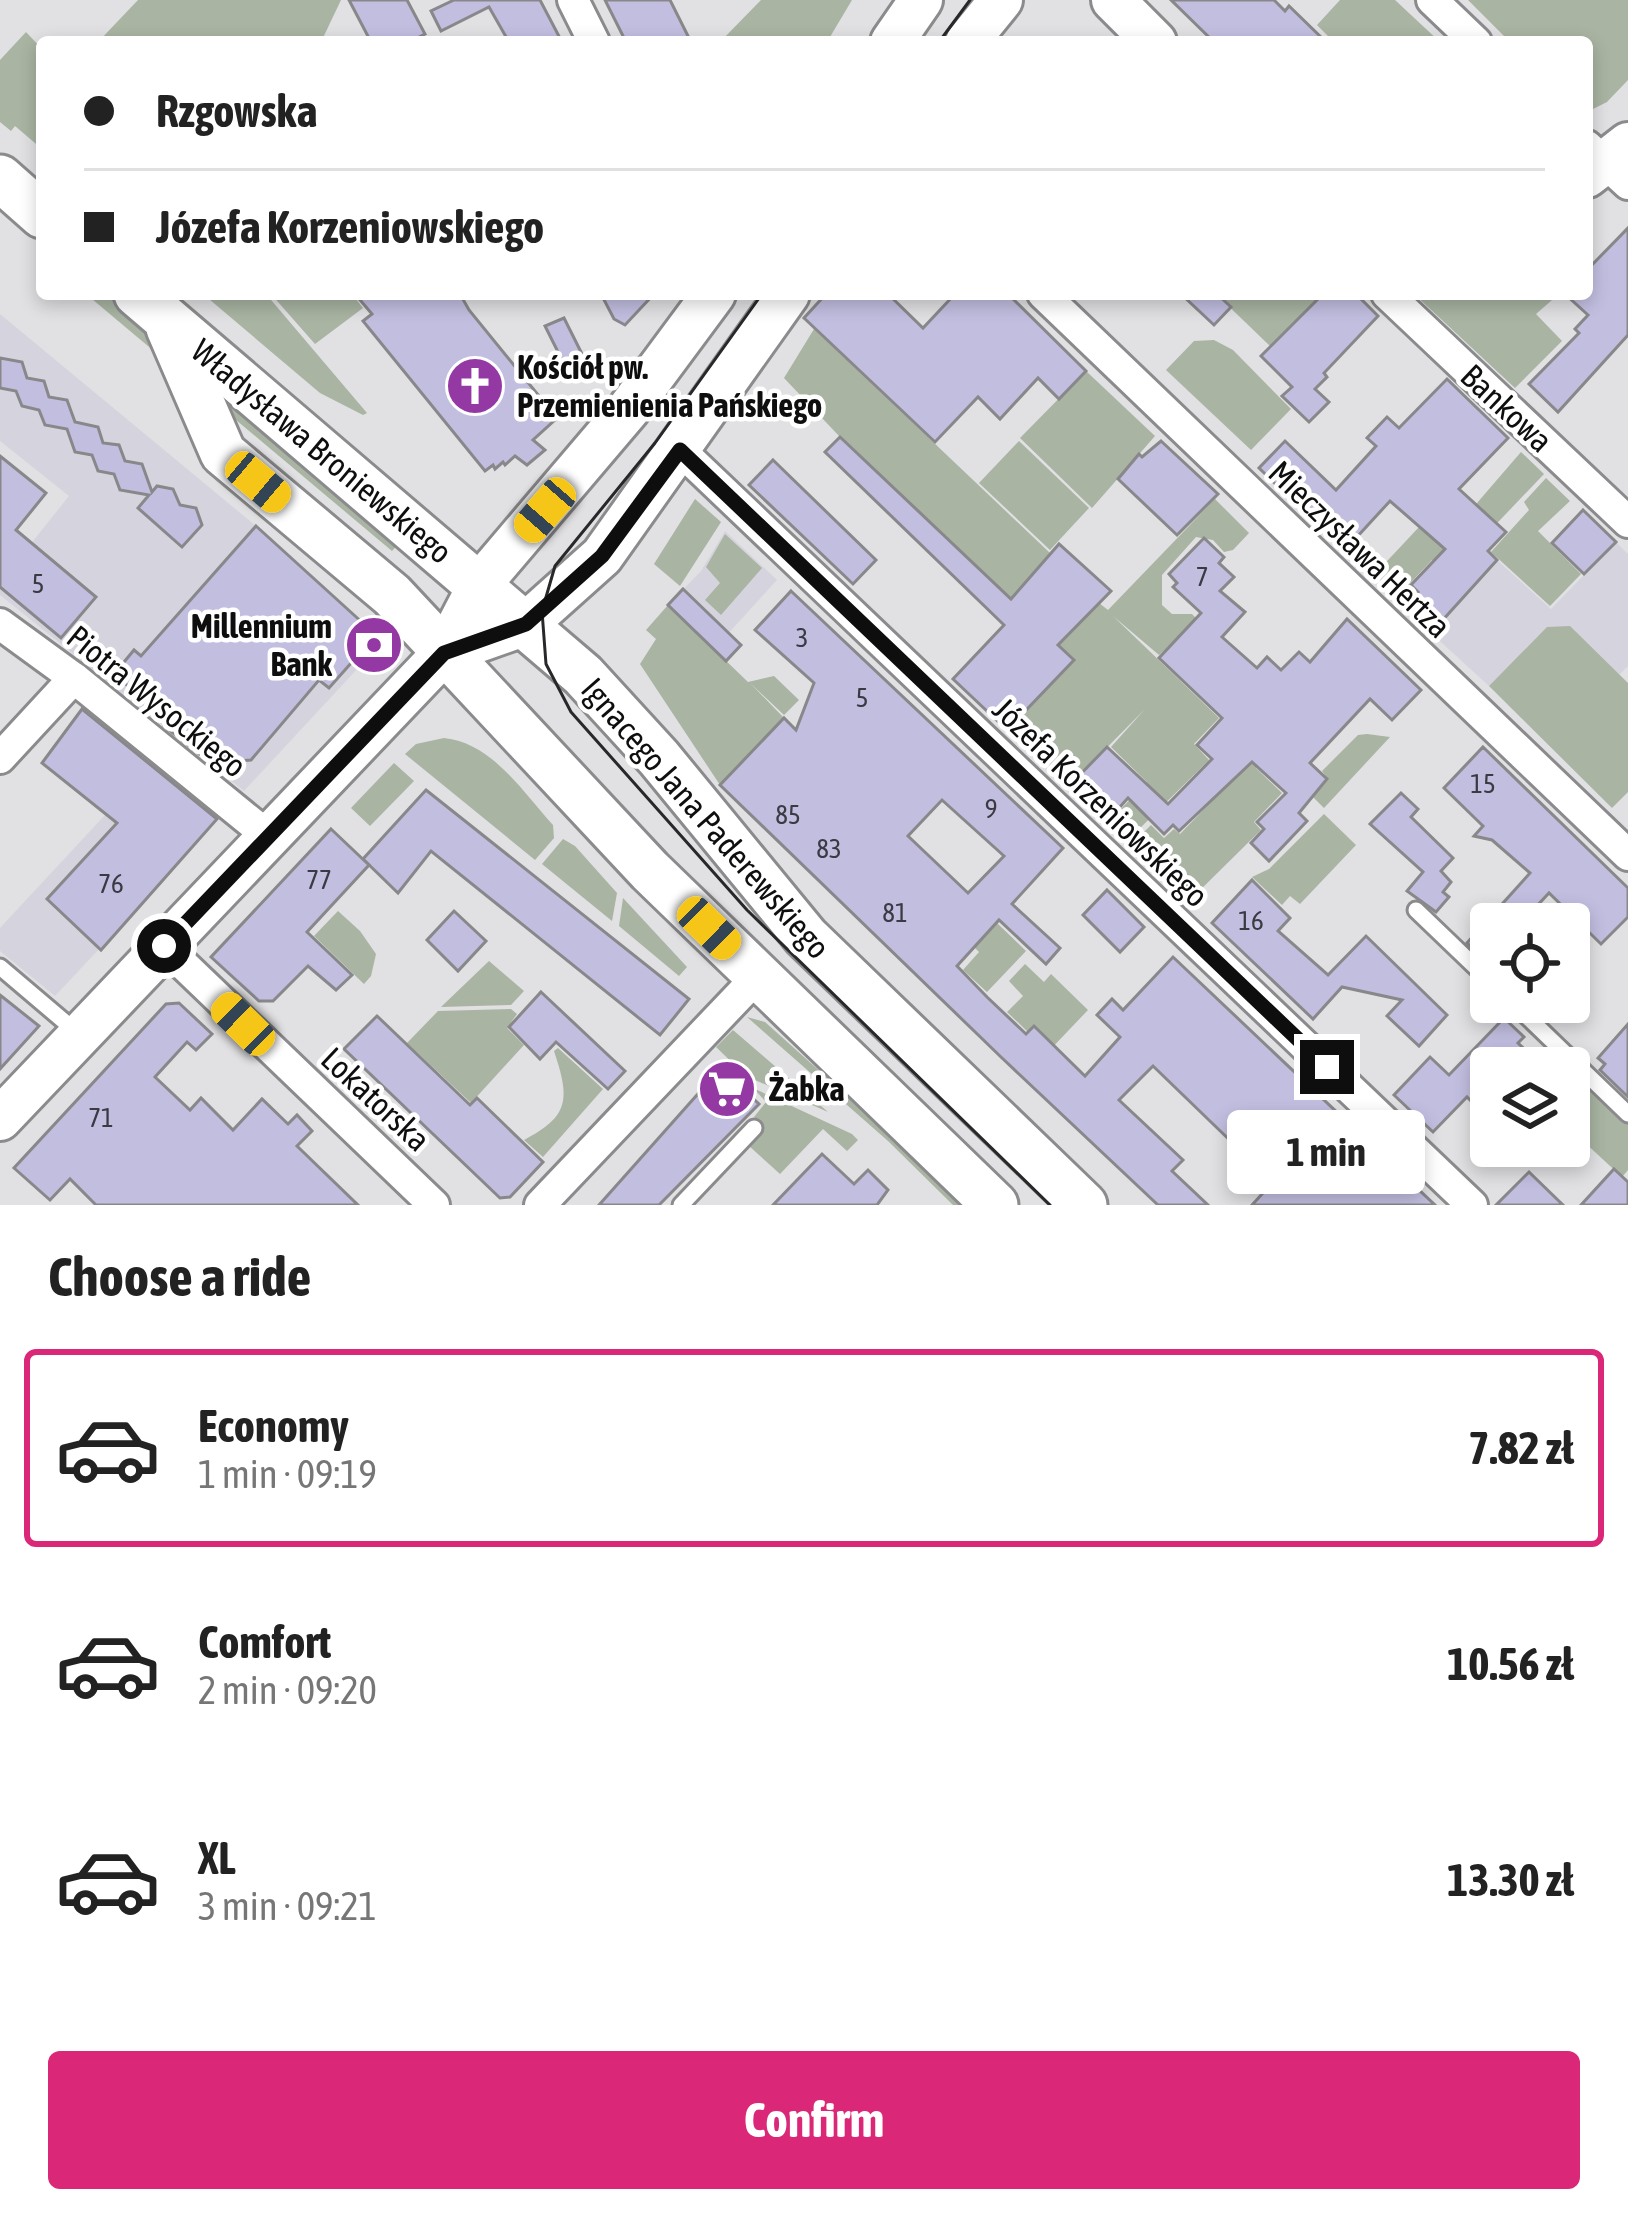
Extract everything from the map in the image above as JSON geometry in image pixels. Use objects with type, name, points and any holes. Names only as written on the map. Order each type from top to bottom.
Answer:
[{"type":"main road","points":[[896,36],[921,0]]},
{"type":"main road","points":[[973,36],[1001,0]]},
{"type":"main road","points":[[1112,0],[1149,36]]},
{"type":"main road","points":[[0,178],[36,209]]},
{"type":"main road","points":[[0,1119],[444,653],[480,584],[628,410],[710,300]]},
{"type":"main road","points":[[444,653],[526,624],[602,556],[784,300]]},
{"type":"main road","name":"Władysława Broniewskiego","points":[[151,306],[480,584]]},
{"type":"main road","name":"Władysława Broniewskiego","points":[[151,306],[223,453],[392,595],[444,653]]},
{"type":"main road","name":"Ignacego Jana Paderewskiego","points":[[480,584],[593,685],[806,937],[1084,1205]]},
{"type":"main road","name":"Ignacego Jana Paderewskiego","points":[[444,653],[634,855],[995,1205]]},
{"type":"street","points":[[573,0],[591,36]]},
{"type":"street","points":[[884,36],[891,0]]},
{"type":"street","points":[[1432,0],[1470,36]]},
{"type":"street","name":"Mieczysława Hertza","points":[[1048,300],[1628,856]]},
{"type":"street","name":"Bankowa","points":[[1393,300],[1628,522]]},
{"type":"street","name":"Józefa Korzeniowskiego","points":[[680,450],[1472,1205]]},
{"type":"street","name":"Piotra Wysockiego","points":[[0,624],[268,836]]},
{"type":"street","points":[[0,758],[74,678]]},
{"type":"street","name":"Lokatorska","points":[[164,946],[434,1205]]},
{"type":"street","points":[[540,1205],[758,976]]},
{"type":"lane","points":[[1416,910],[1470,962]]},
{"type":"lane","points":[[0,967],[80,1034]]},
{"type":"lane","points":[[1534,1023],[1628,1114]]},
{"type":"lane","points":[[681,1205],[754,1129]]},
{"type":"shaded area","points":[[0,314],[256,526],[376,635],[373,652],[244,791],[0,595],[0,582],[69,496],[0,441]]},
{"type":"shaded area","points":[[725,531],[777,580],[714,649],[668,605],[701,571]]},
{"type":"shaded area","points":[[1616,542],[1628,554],[1628,666],[1619,675],[1570,627],[1548,627],[1489,686],[1431,633],[1497,560],[1551,609]]},
{"type":"shaded area","points":[[106,814],[174,869],[55,996],[0,951],[0,928]]},
{"type":"green space","points":[[138,0],[341,0],[324,36],[104,36]]},
{"type":"green space","points":[[761,0],[852,0],[831,36],[726,36]]},
{"type":"green space","points":[[1340,0],[1395,0],[1434,36],[1328,36],[1317,25]]},
{"type":"green space","points":[[1468,0],[1628,0],[1628,80],[1593,109],[1593,36],[1504,36]]},
{"type":"green space","points":[[26,32],[36,43],[36,144],[15,126],[11,131],[0,122],[0,60]]},
{"type":"green space","points":[[93,300],[120,300],[403,539],[392,551]]},
{"type":"green space","points":[[210,300],[271,300],[367,413],[320,393]]},
{"type":"green space","points":[[276,300],[357,300],[363,308],[315,344]]},
{"type":"green space","points":[[1222,300],[1317,300],[1271,347]]},
{"type":"green space","points":[[1420,300],[1552,300],[1536,314],[1562,341],[1515,388]]},
{"type":"green space","points":[[814,329],[1050,553],[1037,570],[1086,615],[1099,603],[1108,610],[1215,499],[1249,533],[1233,550],[1224,552],[1213,540],[1196,537],[1162,575],[1162,605],[1172,614],[1192,614],[1198,620],[1159,655],[1113,616],[1219,718],[1194,744],[1209,760],[1130,838],[1111,819],[1147,782],[1111,747],[1145,709],[1070,785],[1007,731],[1074,659],[784,378]]},
{"type":"green space","points":[[1214,340],[1233,350],[1291,409],[1251,450],[1166,370],[1194,341]]},
{"type":"green space","points":[[1086,371],[1155,436],[1092,508],[1020,438]]},
{"type":"green space","points":[[1019,441],[1089,508],[1050,550],[979,483]]},
{"type":"green space","points":[[1521,452],[1544,474],[1480,541],[1477,503]]},
{"type":"green space","points":[[1546,478],[1570,501],[1538,531],[1581,574],[1550,606],[1491,552],[1529,510],[1524,502]]},
{"type":"green space","points":[[695,499],[721,522],[680,586],[654,564]]},
{"type":"green space","points":[[1420,526],[1447,551],[1446,572],[1432,560],[1397,597],[1374,575]]},
{"type":"green space","points":[[725,534],[762,568],[721,615],[705,600],[720,583],[706,567]]},
{"type":"green space","points":[[668,605],[748,682],[774,676],[799,700],[784,715],[750,683],[784,718],[720,785],[640,664],[656,639],[646,630]]},
{"type":"green space","points":[[1570,626],[1628,683],[1628,792],[1612,808],[1489,686],[1547,627]]},
{"type":"green space","points":[[1358,735],[1390,737],[1324,808],[1312,796],[1328,779],[1322,771]]},
{"type":"green space","points":[[444,738],[491,759],[553,825],[554,838],[535,860],[405,754],[416,744]]},
{"type":"green space","points":[[1257,755],[1262,761],[1256,768],[1282,793],[1254,822],[1261,830],[1191,899],[1134,842],[1151,825],[1164,838],[1174,829],[1180,834]]},
{"type":"green space","points":[[394,763],[414,781],[370,826],[351,808]]},
{"type":"green space","points":[[1324,814],[1356,845],[1300,904],[1290,896],[1282,905],[1252,877],[1269,869]]},
{"type":"green space","points":[[563,839],[617,893],[612,921],[542,864]]},
{"type":"green space","points":[[623,898],[687,967],[679,976],[619,926]]},
{"type":"green space","points":[[971,898],[1026,951],[987,992],[963,970],[979,952],[949,922]]},
{"type":"green space","points":[[338,911],[376,954],[364,984],[314,936]]},
{"type":"green space","points":[[489,961],[524,991],[511,1005],[441,1007]]},
{"type":"green space","points":[[1025,964],[1044,982],[1051,974],[1088,1010],[1026,1075],[1029,1033],[1007,1012],[1023,996],[1009,981]]},
{"type":"green space","points":[[511,1009],[517,1014],[507,1028],[524,1045],[471,1103],[407,1043],[438,1011]]},
{"type":"green space","points":[[747,1017],[765,1022],[969,1205],[953,1205]]},
{"type":"green space","points":[[733,1030],[828,1112],[746,1076],[716,1047]]},
{"type":"green space","points":[[558,1048],[603,1089],[543,1157],[524,1140],[550,1123],[562,1104],[563,1082],[554,1051]]},
{"type":"green space","points":[[1590,1085],[1628,1122],[1628,1170],[1622,1177],[1590,1147]]},
{"type":"green space","points":[[753,1088],[858,1140],[847,1151],[823,1129],[780,1174],[748,1145],[764,1127],[754,1117],[766,1102]]},
{"type":"building","points":[[349,0],[407,0],[425,34],[421,36],[368,36]]},
{"type":"building","points":[[454,0],[540,0],[559,36],[506,36],[489,7],[441,31],[431,11]]},
{"type":"building","points":[[605,0],[670,0],[688,36],[623,36]]},
{"type":"building","points":[[1171,0],[1274,0],[1285,11],[1289,6],[1320,36],[1208,36]]},
{"type":"building","points":[[1628,228],[1628,335],[1558,412],[1529,384],[1579,333],[1575,329],[1588,315],[1572,300],[1593,300],[1593,264]]},
{"type":"building","name":"Kościół pw. Przemienienia Pańskiego","points":[[360,300],[463,300],[557,418],[533,440],[545,450],[527,465],[515,456],[485,471],[363,321],[372,314]]},
{"type":"building","points":[[604,300],[648,300],[625,325],[614,319]]},
{"type":"building","points":[[820,300],[894,300],[923,328],[949,300],[1014,300],[1086,371],[1059,399],[1038,378],[1000,419],[978,397],[935,442],[804,318]]},
{"type":"building","points":[[1187,300],[1223,300],[1231,307],[1214,325]]},
{"type":"building","points":[[1317,300],[1362,300],[1378,316],[1324,373],[1327,377],[1315,389],[1329,402],[1309,422],[1282,396],[1292,387],[1261,356]]},
{"type":"building","points":[[564,318],[585,360],[567,370],[545,326]]},
{"type":"building","points":[[0,358],[22,362],[27,378],[44,381],[49,397],[67,400],[75,422],[98,427],[103,443],[119,445],[125,461],[142,464],[152,492],[157,486],[173,489],[180,505],[196,508],[202,525],[182,547],[138,508],[149,495],[120,490],[114,474],[98,471],[92,455],[75,452],[67,429],[45,425],[39,410],[22,406],[16,391],[0,388]]},
{"type":"building","points":[[1447,379],[1508,438],[1459,489],[1506,532],[1488,551],[1497,560],[1431,633],[1404,607],[1418,592],[1411,585],[1445,549],[1390,501],[1344,551],[1259,468],[1285,441],[1336,490],[1376,446],[1367,438],[1387,417],[1399,428]]},
{"type":"building","points":[[840,437],[1011,599],[1059,544],[1111,591],[1058,645],[1074,660],[1007,730],[953,679],[1004,625],[825,452]]},
{"type":"building","points":[[1161,441],[1218,494],[1177,535],[1118,479],[1139,454],[1142,457]]},
{"type":"building","points":[[0,456],[46,493],[16,530],[96,597],[61,638],[0,587]]},
{"type":"building","points":[[773,460],[876,560],[853,584],[749,485]]},
{"type":"building","points":[[1583,510],[1616,542],[1584,574],[1552,543]]},
{"type":"building","points":[[256,526],[376,635],[329,688],[319,680],[251,760],[238,761],[213,738],[199,754],[114,674],[134,650],[141,656]]},
{"type":"building","points":[[1204,538],[1224,557],[1219,563],[1234,577],[1220,591],[1245,612],[1222,637],[1257,668],[1267,657],[1281,670],[1299,652],[1310,662],[1347,619],[1421,690],[1392,720],[1370,699],[1310,763],[1327,779],[1299,813],[1307,821],[1269,861],[1251,843],[1264,829],[1257,822],[1286,793],[1252,762],[1179,831],[1173,825],[1164,834],[1128,798],[1108,820],[1070,785],[1107,747],[1168,804],[1212,759],[1197,745],[1222,718],[1159,658],[1201,613],[1173,587],[1177,583],[1169,574]]},
{"type":"building","points":[[683,589],[741,645],[726,661],[668,605]]},
{"type":"building","points":[[791,591],[1063,848],[1012,904],[1060,948],[1046,964],[999,920],[957,966],[1026,1034],[1034,1026],[1085,1076],[1120,1037],[1097,1015],[1112,999],[1123,1010],[1173,957],[1435,1205],[1252,1205],[1273,1182],[1153,1066],[1119,1100],[1183,1160],[1172,1171],[1208,1205],[1158,1205],[720,785],[784,718],[796,730],[814,683],[755,630]],"holes":[[[942,800],[1004,856],[968,893],[908,836]]]},
{"type":"building","points":[[82,709],[217,819],[101,950],[47,899],[117,823],[42,763]]},
{"type":"building","points":[[1483,747],[1628,888],[1628,917],[1601,944],[1590,933],[1590,903],[1559,903],[1549,893],[1540,903],[1503,903],[1530,873],[1492,840],[1474,836],[1483,826],[1444,788]]},
{"type":"building","points":[[426,790],[689,999],[660,1035],[431,851],[398,893],[363,859]]},
{"type":"building","points":[[1401,793],[1418,809],[1411,817],[1453,858],[1441,871],[1451,882],[1443,892],[1449,897],[1436,912],[1407,891],[1423,872],[1370,824]]},
{"type":"building","points":[[331,829],[369,865],[307,932],[352,975],[336,990],[308,966],[273,1001],[259,1001],[211,957]]},
{"type":"building","points":[[1252,880],[1290,918],[1278,931],[1328,975],[1366,936],[1447,1015],[1419,1046],[1387,1016],[1402,1000],[1342,987],[1313,1019],[1212,923]]},
{"type":"building","points":[[1107,890],[1144,927],[1120,952],[1083,915]]},
{"type":"building","points":[[454,911],[486,941],[458,971],[427,940]]},
{"type":"building","points":[[541,992],[625,1071],[608,1089],[556,1042],[540,1059],[509,1027]]},
{"type":"building","points":[[0,995],[39,1026],[0,1069]]},
{"type":"building","points":[[179,1003],[212,1034],[196,1050],[187,1042],[155,1077],[190,1110],[201,1098],[233,1130],[262,1099],[288,1124],[297,1115],[312,1131],[297,1146],[358,1205],[96,1205],[70,1179],[50,1200],[14,1168],[166,1004]]},
{"type":"building","points":[[377,1016],[470,1105],[477,1098],[543,1162],[510,1197],[500,1198],[344,1049]]},
{"type":"building","points":[[1499,1023],[1509,1023],[1524,1037],[1518,1043],[1522,1047],[1476,1047]]},
{"type":"building","points":[[1628,1024],[1628,1097],[1600,1070],[1605,1064],[1598,1058]]},
{"type":"building","points":[[1470,1053],[1470,1100],[1467,1097],[1433,1132],[1394,1095],[1430,1057],[1449,1075]]},
{"type":"building","points":[[721,1068],[725,1072],[728,1068],[746,1084],[742,1088],[759,1104],[659,1205],[599,1205]]},
{"type":"building","points":[[822,1154],[854,1184],[868,1170],[888,1190],[877,1205],[773,1205]]},
{"type":"building","points":[[1614,1169],[1628,1182],[1628,1205],[1581,1205]]},
{"type":"building","points":[[1529,1172],[1563,1205],[1496,1205]]},
{"type":"tram line","points":[[943,36],[970,0]]},
{"type":"tram line","points":[[758,300],[655,443],[555,566],[542,611],[546,664],[571,712],[747,910],[1050,1205]]},
{"type":"place","name":"Kościół pw. Przemienienia Pańskiego","points":[[475,386]]},
{"type":"place","name":"Millennium Bank","points":[[374,645]]},
{"type":"place","name":"Żabka","points":[[727,1089]]},
{"type":"route","points":[[164,946],[444,653],[526,624],[602,556],[680,450],[1327,1067]]}]
